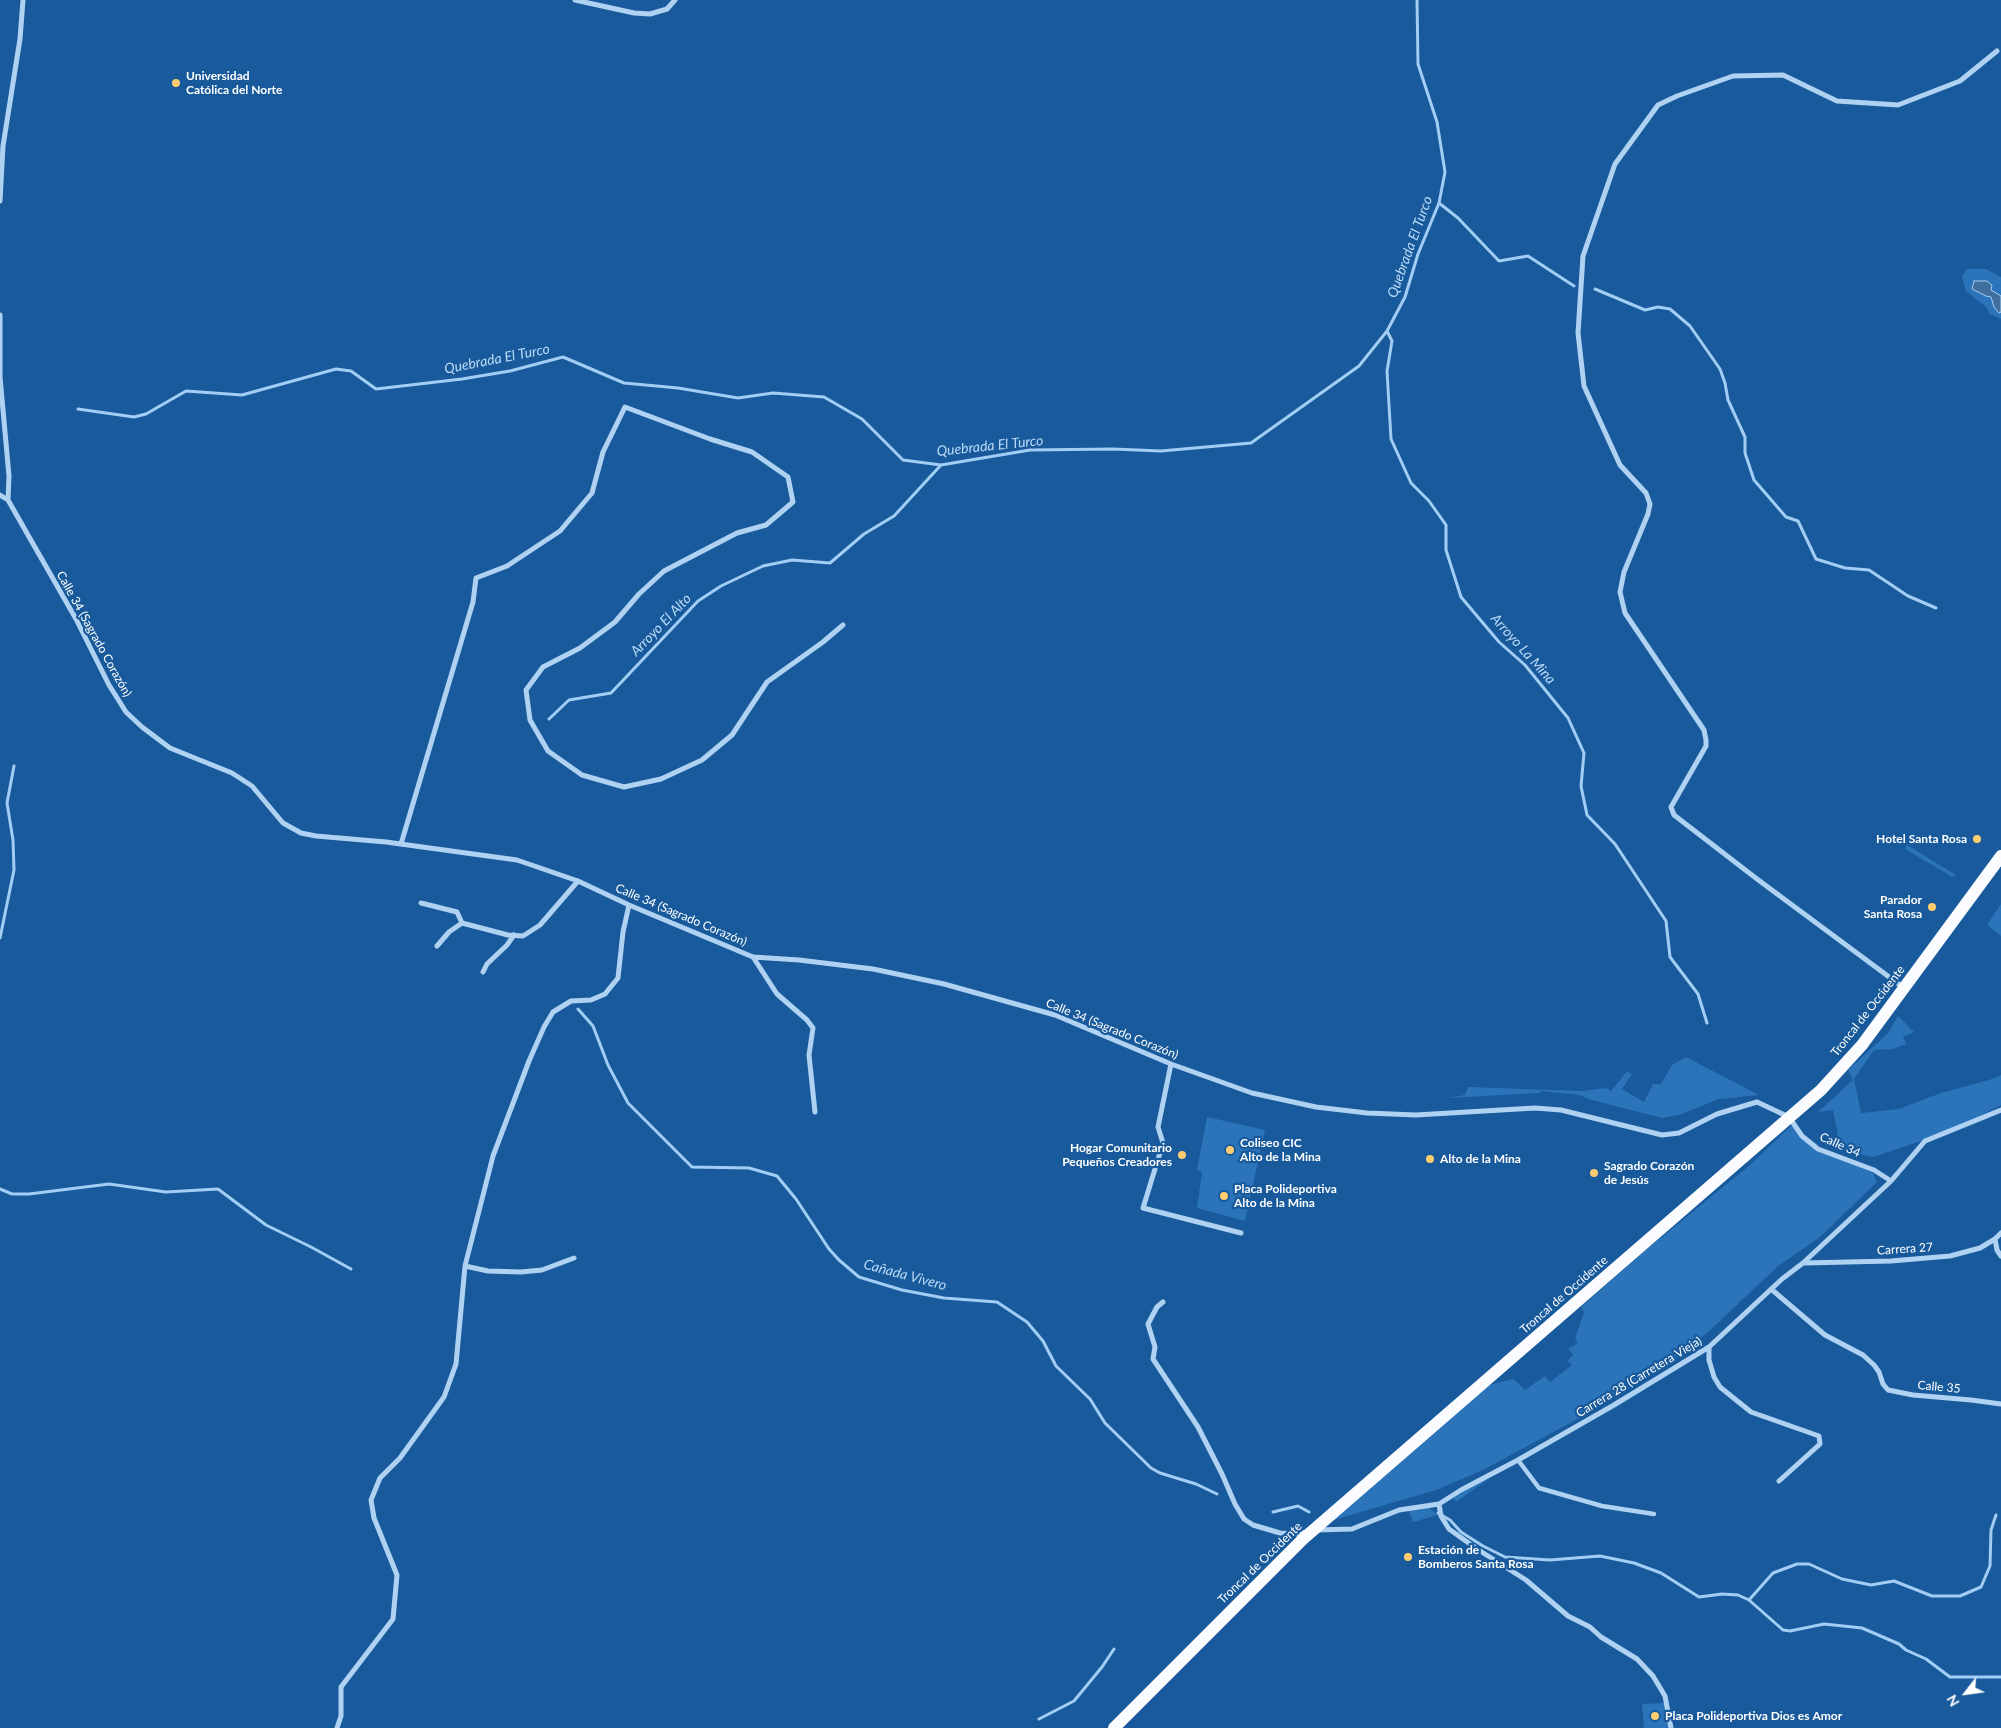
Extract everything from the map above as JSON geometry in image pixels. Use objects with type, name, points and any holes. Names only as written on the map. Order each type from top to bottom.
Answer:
[{"type":"main road","name":"Troncal de Occidente","points":[[1114,1728],[1314,1530],[1821,1090],[1862,1045],[2001,856]]},
{"type":"main road","points":[[1985,879],[2001,875]]},
{"type":"street","points":[[0,201],[3,146],[20,39],[23,0]]},
{"type":"street","points":[[575,0],[634,13],[650,14],[668,9],[675,0]]},
{"type":"street","points":[[1904,988],[1674,815],[1671,807],[1706,746],[1706,740],[1704,730],[1625,613],[1620,592],[1624,572],[1648,514],[1650,504],[1646,493],[1620,465],[1584,386],[1578,333],[1582,256],[1615,164],[1658,105],[1677,96],[1733,76],[1783,76],[1837,101],[1898,105],[1960,81],[1997,51]]},
{"type":"street","points":[[0,315],[0,377],[9,476],[8,500],[0,495]]},
{"type":"street","points":[[401,844],[473,602],[476,578],[508,566],[560,531],[592,493],[603,452],[624,407],[710,439],[752,452],[788,477],[793,502],[766,525],[737,533],[664,571],[639,594],[615,622],[580,648],[542,667],[526,690],[530,720],[548,751],[582,774],[624,787],[661,779],[702,760],[732,735],[767,682],[823,642],[843,625]]},
{"type":"street","name":"Calle 34 (Sagrado Corazón)","points":[[8,500],[76,619],[126,712],[142,728],[170,748],[232,773],[252,786],[283,823],[301,832],[316,836],[401,844],[517,860],[578,881],[753,957],[873,968],[944,984],[1055,1015],[1171,1064],[1252,1093],[1346,1112],[1416,1115],[1536,1108],[1561,1110],[1662,1135],[1679,1133],[1717,1114],[1758,1102],[1789,1117]]},
{"type":"street","points":[[437,946],[449,932],[462,923],[523,936],[540,925],[578,881]]},
{"type":"street","points":[[421,903],[457,912],[462,923]]},
{"type":"street","points":[[336,1728],[341,1716],[341,1687],[393,1619],[397,1575],[374,1518],[371,1500],[380,1478],[400,1458],[444,1397],[456,1364],[465,1266],[493,1156],[544,1027],[553,1012],[571,1001],[591,1000],[605,994],[618,978],[623,932],[630,905]]},
{"type":"street","points":[[483,972],[487,964],[507,946],[514,935]]},
{"type":"street","points":[[753,957],[777,994],[807,1020],[813,1028],[809,1055],[815,1112]]},
{"type":"street","points":[[1171,1064],[1158,1127],[1163,1143],[1143,1208],[1241,1233]]},
{"type":"street","name":"Carrera 28 (Carretera Vieja)","points":[[1163,1302],[1152,1314],[1148,1324],[1155,1347],[1153,1359],[1198,1427],[1244,1519],[1253,1525],[1280,1533],[1296,1534],[1314,1530],[1352,1530],[1399,1510],[1439,1504],[1614,1405],[1709,1347],[1891,1181],[1925,1141],[2001,1110]]},
{"type":"street","name":"Calle 34","points":[[1789,1117],[1802,1136],[1818,1149],[1874,1170],[1891,1181]]},
{"type":"street","name":"Carrera 27","points":[[1803,1263],[1892,1261],[1950,1256],[1980,1248],[2001,1233]]},
{"type":"street","points":[[1995,1239],[1997,1250],[2001,1256]]},
{"type":"street","points":[[465,1266],[488,1271],[521,1272],[542,1270],[574,1258]]},
{"type":"street","name":"Calle 35","points":[[1771,1289],[1825,1336],[1863,1355],[1880,1372],[1885,1388],[1888,1390],[1913,1395],[2001,1404]]},
{"type":"street","points":[[1709,1347],[1709,1360],[1714,1377],[1720,1387],[1752,1412],[1819,1436],[1820,1444],[1778,1481]]},
{"type":"street","points":[[1518,1460],[1539,1488],[1602,1506],[1654,1514]]},
{"type":"street","points":[[1439,1504],[1441,1516],[1449,1529],[1526,1580],[1568,1616],[1590,1627],[1601,1637],[1637,1659],[1653,1676],[1665,1696],[1671,1728]]},
{"type":"shaded area","points":[[1967,269],[1986,269],[2001,277],[2001,319],[1990,314],[1986,307],[1966,291],[1962,277]]},
{"type":"shaded area","points":[[1974,281],[1987,281],[1992,285],[1991,290],[2001,296],[2001,312],[1999,313],[1994,307],[1991,297],[1972,289]]},
{"type":"shaded area","points":[[1907,845],[1956,875],[1953,877],[1949,875],[1905,849]]},
{"type":"shaded area","points":[[2001,904],[2001,936],[1987,925]]},
{"type":"shaded area","points":[[1898,1016],[1914,1032],[1903,1037],[1906,1044],[1893,1049],[1874,1050],[1854,1079],[1861,1113],[1899,1109],[1941,1093],[2001,1075],[2001,1105],[1964,1124],[1873,1157],[1852,1153],[1819,1141],[1838,1135],[1833,1110],[1818,1112],[1853,1080],[1848,1070],[1888,1033]]},
{"type":"shaded area","points":[[1686,1057],[1759,1095],[1719,1099],[1679,1115],[1662,1118],[1579,1095],[1541,1091],[1540,1093],[1447,1098],[1465,1095],[1468,1087],[1583,1091],[1606,1088],[1611,1091],[1627,1071],[1632,1074],[1622,1089],[1644,1102],[1653,1084],[1661,1084],[1672,1065]]},
{"type":"shaded area","name":"Coliseo CIC Alto de la Mina","points":[[1207,1117],[1265,1130],[1245,1221],[1197,1208],[1202,1172],[1197,1170]]},
{"type":"shaded area","points":[[1793,1124],[1817,1149],[1873,1173],[1877,1182],[1820,1237],[1777,1267],[1707,1333],[1661,1369],[1594,1410],[1483,1470],[1436,1490],[1330,1521],[1489,1385],[1513,1379],[1525,1390],[1545,1376],[1550,1382],[1572,1365],[1567,1361],[1573,1355],[1568,1349],[1578,1343],[1575,1339],[1584,1312],[1581,1307],[1646,1250],[1750,1165]]},
{"type":"shaded area","points":[[1485,1478],[1487,1480],[1456,1502],[1453,1498]]},
{"type":"shaded area","points":[[1424,1504],[1438,1515],[1413,1522],[1408,1509]]},
{"type":"shaded area","name":"Placa Polideportiva Dios es Amor","points":[[1666,1703],[1668,1728],[1644,1728],[1642,1704]]},
{"type":"waterway","name":"Quebrada El Turco","points":[[78,409],[134,417],[146,414],[186,391],[242,395],[336,369],[351,371],[376,389],[462,379],[510,371],[563,357],[624,383],[678,388],[738,398],[773,393],[824,397],[862,419],[903,460],[941,465],[1030,450],[1113,449],[1161,451],[1251,443],[1359,366],[1387,331],[1405,297],[1418,254],[1439,203],[1445,172],[1437,122],[1418,64],[1417,0]]},
{"type":"waterway","points":[[1439,203],[1458,218],[1499,261],[1528,256],[1574,286]]},
{"type":"waterway","points":[[1595,289],[1645,310],[1658,307],[1670,309],[1690,326],[1720,369],[1728,400],[1745,437],[1745,453],[1754,480],[1786,517],[1798,521],[1816,559],[1845,568],[1869,570],[1908,596],[1936,608]]},
{"type":"waterway","name":"Arroyo La Mina","points":[[1387,331],[1392,341],[1387,371],[1391,439],[1411,483],[1429,501],[1446,525],[1446,550],[1461,597],[1499,642],[1525,665],[1568,718],[1584,753],[1581,786],[1587,815],[1615,844],[1666,921],[1670,957],[1698,994],[1707,1023]]},
{"type":"waterway","name":"Arroyo El Alto","points":[[549,719],[569,700],[611,693],[698,601],[721,586],[763,566],[792,560],[830,563],[864,534],[894,516],[941,465]]},
{"type":"waterway","points":[[0,938],[14,870],[13,840],[7,803],[14,766]]},
{"type":"waterway","name":"Cañada Vivero","points":[[578,1009],[593,1026],[608,1065],[628,1103],[692,1167],[749,1168],[777,1176],[796,1199],[829,1249],[859,1277],[902,1290],[944,1298],[997,1302],[1027,1322],[1043,1341],[1056,1366],[1090,1399],[1105,1423],[1151,1468],[1160,1473],[1196,1484],[1217,1494]]},
{"type":"waterway","points":[[0,1189],[12,1194],[29,1194],[109,1184],[166,1192],[218,1189],[266,1225],[351,1269]]},
{"type":"waterway","points":[[1273,1512],[1298,1506],[1309,1512]]},
{"type":"waterway","points":[[1438,1513],[1450,1520],[1461,1532],[1505,1557],[1550,1560],[1600,1556],[1634,1563],[1661,1573],[1699,1597],[1722,1594],[1738,1595],[1749,1600],[1783,1630],[1790,1631],[1824,1624],[1862,1628],[1899,1644],[1906,1650],[1926,1659],[1950,1677],[2001,1677]]},
{"type":"waterway","points":[[1749,1600],[1773,1573],[1797,1564],[1809,1564],[1842,1579],[1871,1585],[1894,1581],[1932,1596],[1960,1596],[1981,1587],[1990,1566],[1991,1530],[1996,1515]]},
{"type":"waterway","points":[[1039,1719],[1074,1701],[1114,1649]]},
{"type":"place","name":"Universidad Católica del Norte","points":[[176,83]]},
{"type":"place","name":"Hotel Santa Rosa","points":[[1977,839]]},
{"type":"place","name":"Parador Santa Rosa","points":[[1932,907]]},
{"type":"place","name":"Coliseo CIC Alto de la Mina","points":[[1230,1150]]},
{"type":"place","name":"Hogar Comunitario Pequeños Creadores","points":[[1182,1155]]},
{"type":"place","name":"Alto de la Mina","points":[[1430,1159]]},
{"type":"place","name":"Sagrado Corazón de Jesús","points":[[1594,1173]]},
{"type":"place","name":"Placa Polideportiva Alto de la Mina","points":[[1224,1196]]},
{"type":"place","name":"Estación de Bomberos Santa Rosa","points":[[1408,1557]]},
{"type":"place","name":"Placa Polideportiva Dios es Amor","points":[[1655,1716]]}]
